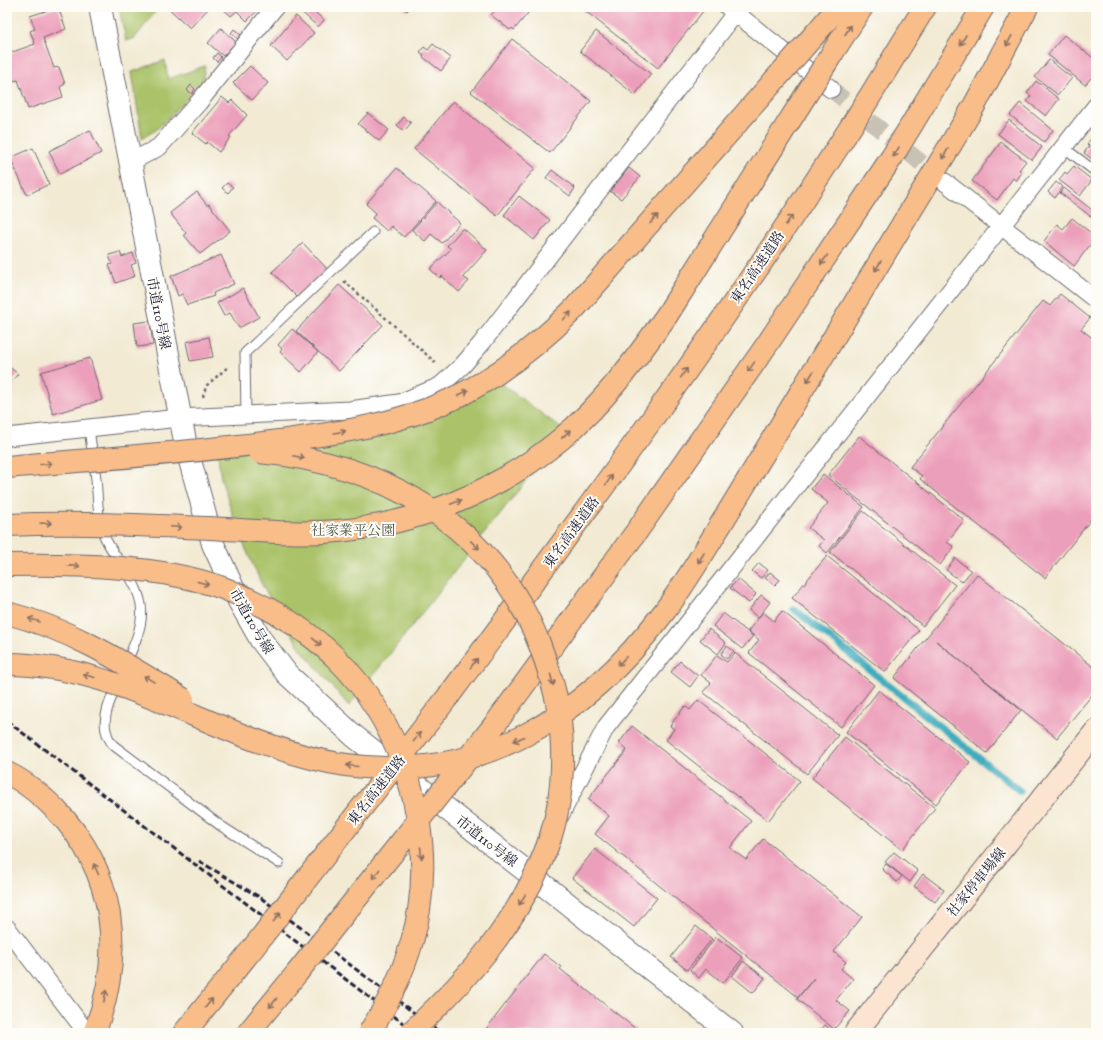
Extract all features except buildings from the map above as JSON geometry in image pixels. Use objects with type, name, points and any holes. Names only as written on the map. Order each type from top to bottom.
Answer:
[{"type":"highway","points":[[7,467],[218,449],[351,430],[415,414],[450,400],[482,383],[514,362],[546,337],[610,270],[838,7]]},
{"type":"highway","points":[[7,525],[56,523],[114,524],[294,532],[338,531],[380,525],[416,516],[459,501],[496,484],[532,461],[562,438],[590,411],[643,349],[667,315],[862,7]]},
{"type":"highway","name":"東名高速道路","points":[[184,1033],[253,948],[450,694],[590,507],[724,317],[852,126],[924,7]]},
{"type":"highway","points":[[248,1033],[496,723],[637,531],[768,343],[892,158],[983,7]]},
{"type":"highway","points":[[7,664],[52,669],[89,676],[128,688],[242,735],[311,758],[346,765],[381,768],[419,768],[454,762],[490,752],[524,737],[580,700],[609,674],[637,645],[684,584],[974,106],[1028,7]]},
{"type":"highway","points":[[218,449],[287,454],[322,462],[384,484],[411,496],[464,534],[487,557],[507,581],[523,607],[548,666],[558,706],[562,736],[563,771],[558,808],[548,846],[531,885],[510,921],[486,954],[432,1012],[410,1033]]},
{"type":"highway","points":[[7,565],[119,568],[155,572],[221,588],[277,614],[308,634],[335,658],[360,686],[381,717],[397,750],[412,790],[419,828],[423,869],[419,910],[410,951],[395,988],[369,1033]]},
{"type":"highway","points":[[7,613],[63,630],[98,647],[242,735]]},
{"type":"highway","points":[[7,774],[18,778],[43,797],[64,818],[83,842],[98,870],[108,901],[112,934],[111,970],[104,1005],[94,1033]]},
{"type":"main road","name":"社家停車場線","points":[[855,1033],[1096,731]]},
{"type":"street","name":"市道110号線","points":[[100,7],[179,418],[213,544],[239,601],[271,655],[287,674],[354,736],[732,1033]]},
{"type":"street","points":[[131,162],[159,147],[199,102],[275,7]]},
{"type":"street","points":[[7,437],[179,418],[350,410],[399,403],[440,386],[462,366],[481,344],[735,9],[831,88]]},
{"type":"street","points":[[530,875],[606,726],[1096,106]]},
{"type":"street","points":[[945,182],[1096,300]]},
{"type":"street","points":[[7,928],[87,1033]]},
{"type":"lane","points":[[1063,147],[1096,172]]},
{"type":"lane","points":[[246,415],[245,353],[373,232]]},
{"type":"lane","points":[[89,428],[98,512],[103,532],[112,551],[134,584],[142,604],[143,619],[137,640],[110,702],[106,720],[106,733],[113,745],[174,792],[221,826],[279,863]]},
{"type":"path","points":[[333,271],[441,367]]},
{"type":"path","points":[[203,397],[206,386],[245,353]]},
{"type":"green space","points":[[119,7],[159,7],[135,38],[126,41]]},
{"type":"green space","points":[[165,60],[168,79],[205,66],[202,84],[156,130],[142,138],[132,72]]},
{"type":"green space","name":"社家業平公園","points":[[490,375],[565,431],[349,706],[301,649],[263,587],[239,534],[221,479],[216,439],[313,431]]},
{"type":"waterway","points":[[794,609],[1020,791]]},
{"type":"tunnel","points":[[831,89],[942,180]]},
{"type":"railway","points":[[7,721],[416,1033]]},
{"type":"railway","points":[[199,861],[261,898],[441,1033]]}]
